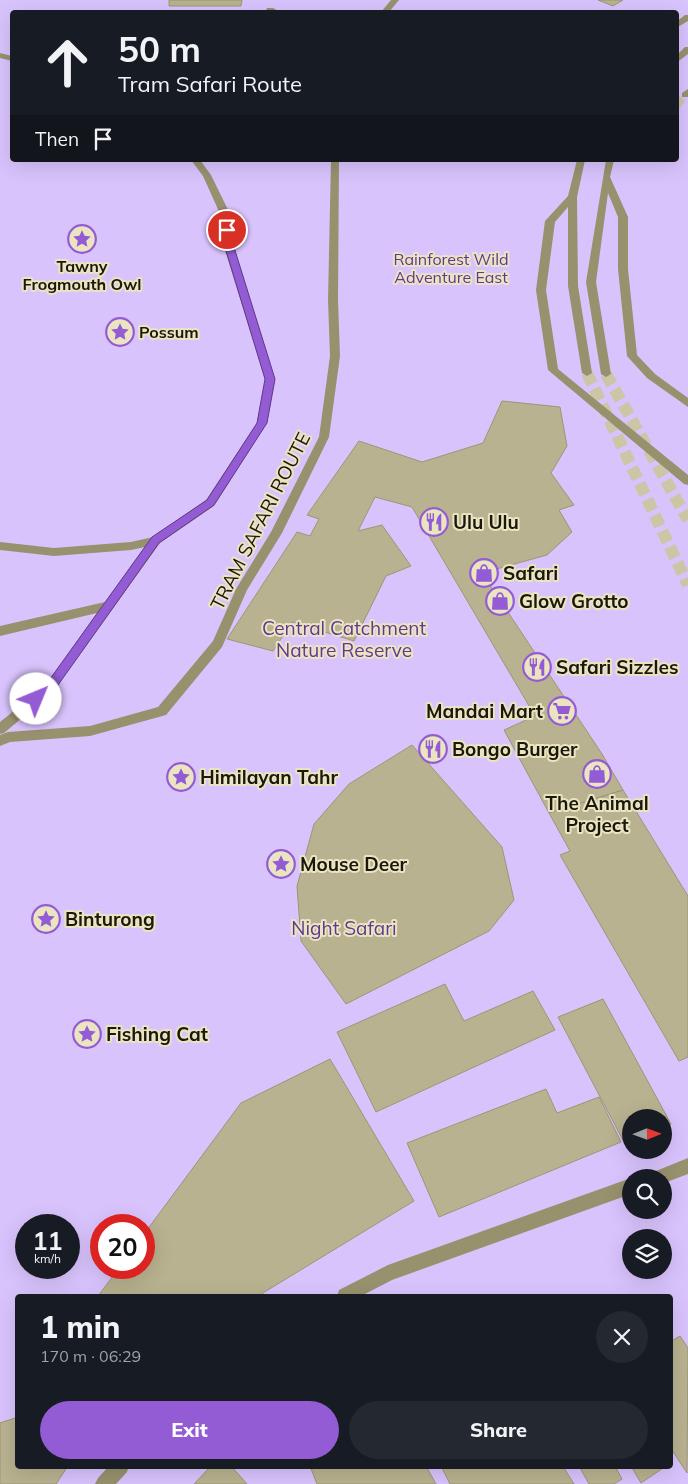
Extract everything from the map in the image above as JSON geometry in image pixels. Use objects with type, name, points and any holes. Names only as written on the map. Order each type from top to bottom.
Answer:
[{"type":"street","points":[[387,10],[395,0]]},
{"type":"street","points":[[679,58],[688,49]]},
{"type":"street","points":[[0,729],[49,689],[156,540],[210,503],[262,423],[270,379],[228,244],[226,216],[207,175],[196,162]]},
{"type":"street","name":"TRAM SAFARI ROUTE","points":[[0,741],[8,737],[90,731],[162,711],[218,644],[242,590],[276,533],[324,437],[335,356],[333,300],[335,162]]},
{"type":"street","points":[[580,162],[572,197],[573,286],[586,373]]},
{"type":"street","points":[[606,374],[591,282],[610,162]]},
{"type":"street","points":[[606,178],[623,217],[623,269],[632,356],[651,376],[688,403]]},
{"type":"street","points":[[572,197],[550,221],[541,290],[553,370],[688,481]]},
{"type":"street","points":[[676,393],[688,396]]},
{"type":"street","points":[[0,546],[54,552],[131,546],[156,540]]},
{"type":"street","points":[[0,631],[108,606]]},
{"type":"street","points":[[672,1172],[688,1166]]},
{"type":"street","points":[[349,1294],[388,1273],[622,1189]]},
{"type":"street","points":[[104,1484],[119,1469]]},
{"type":"green space","name":"Central Catchment Nature Reserve","points":[[0,0],[688,0],[688,1484],[0,1484]]},
{"type":"building","points":[[169,0],[242,0],[241,6],[169,6]]},
{"type":"building","points":[[598,0],[623,0],[613,6]]},
{"type":"building","points":[[502,401],[560,407],[567,446],[551,473],[574,505],[559,510],[572,532],[547,555],[482,573],[602,754],[623,790],[549,813],[504,730],[535,716],[412,507],[375,497],[358,531],[382,525],[411,566],[386,576],[354,641],[292,622],[273,651],[227,639],[297,532],[310,536],[319,519],[307,515],[359,441],[422,462],[483,443]]},
{"type":"building","points":[[412,745],[502,847],[514,900],[489,931],[346,1004],[301,941],[297,886],[314,824],[349,784]]},
{"type":"building","points":[[623,790],[688,896],[688,1057],[679,1061],[560,855],[570,851],[549,813]]},
{"type":"building","points":[[445,984],[464,1021],[533,991],[555,1030],[376,1112],[337,1032]]},
{"type":"building","points":[[603,999],[663,1109],[622,1109],[622,1138],[558,1017]]},
{"type":"building","points":[[330,1059],[414,1201],[261,1294],[100,1294],[111,1279],[155,1279],[155,1219],[241,1103]]},
{"type":"building","points":[[546,1089],[557,1113],[599,1097],[621,1142],[439,1217],[407,1143]]},
{"type":"building","points":[[680,1336],[688,1348],[687,1473],[673,1452],[673,1340]]},
{"type":"building","points":[[15,1418],[15,1469],[66,1469],[56,1484],[0,1484],[0,1423]]},
{"type":"building","points":[[208,1469],[234,1469],[247,1484],[194,1484]]},
{"type":"building","points":[[311,1469],[428,1469],[436,1484],[317,1484]]},
{"type":"building","points":[[442,1469],[565,1469],[574,1484],[450,1484]]},
{"type":"building","points":[[581,1469],[617,1469],[622,1479],[614,1484],[589,1484]]},
{"type":"building","points":[[633,1469],[662,1469],[641,1483]]},
{"type":"tunnel","points":[[679,102],[685,95]]},
{"type":"tunnel","points":[[587,373],[688,585]]},
{"type":"tunnel","points":[[606,374],[688,520]]},
{"type":"place","name":"Tawny Frogmouth Owl","points":[[82,239]]},
{"type":"place","name":"Possum","points":[[120,332]]},
{"type":"place","name":"Ulu Ulu","points":[[434,522]]},
{"type":"place","name":"Safari","points":[[484,573]]},
{"type":"place","name":"Glow Grotto","points":[[500,601]]},
{"type":"place","name":"Safari Sizzles","points":[[537,667]]},
{"type":"place","name":"Mandai Mart","points":[[562,711]]},
{"type":"place","name":"Bongo Burger","points":[[433,749]]},
{"type":"place","name":"The Animal Project","points":[[597,774]]},
{"type":"place","name":"Himilayan Tahr","points":[[181,777]]},
{"type":"place","name":"Mouse Deer","points":[[281,864]]},
{"type":"place","name":"Binturong","points":[[46,919]]},
{"type":"place","name":"Fishing Cat","points":[[87,1034]]},
{"type":"route","points":[[36,699],[49,689],[156,540],[210,503],[262,423],[270,379],[228,244],[227,230]]},
{"type":"park label","name":"Rainforest Wild Adventure East","points":[[451,268]]},
{"type":"park label","name":"Night Safari","points":[[344,928]]}]
